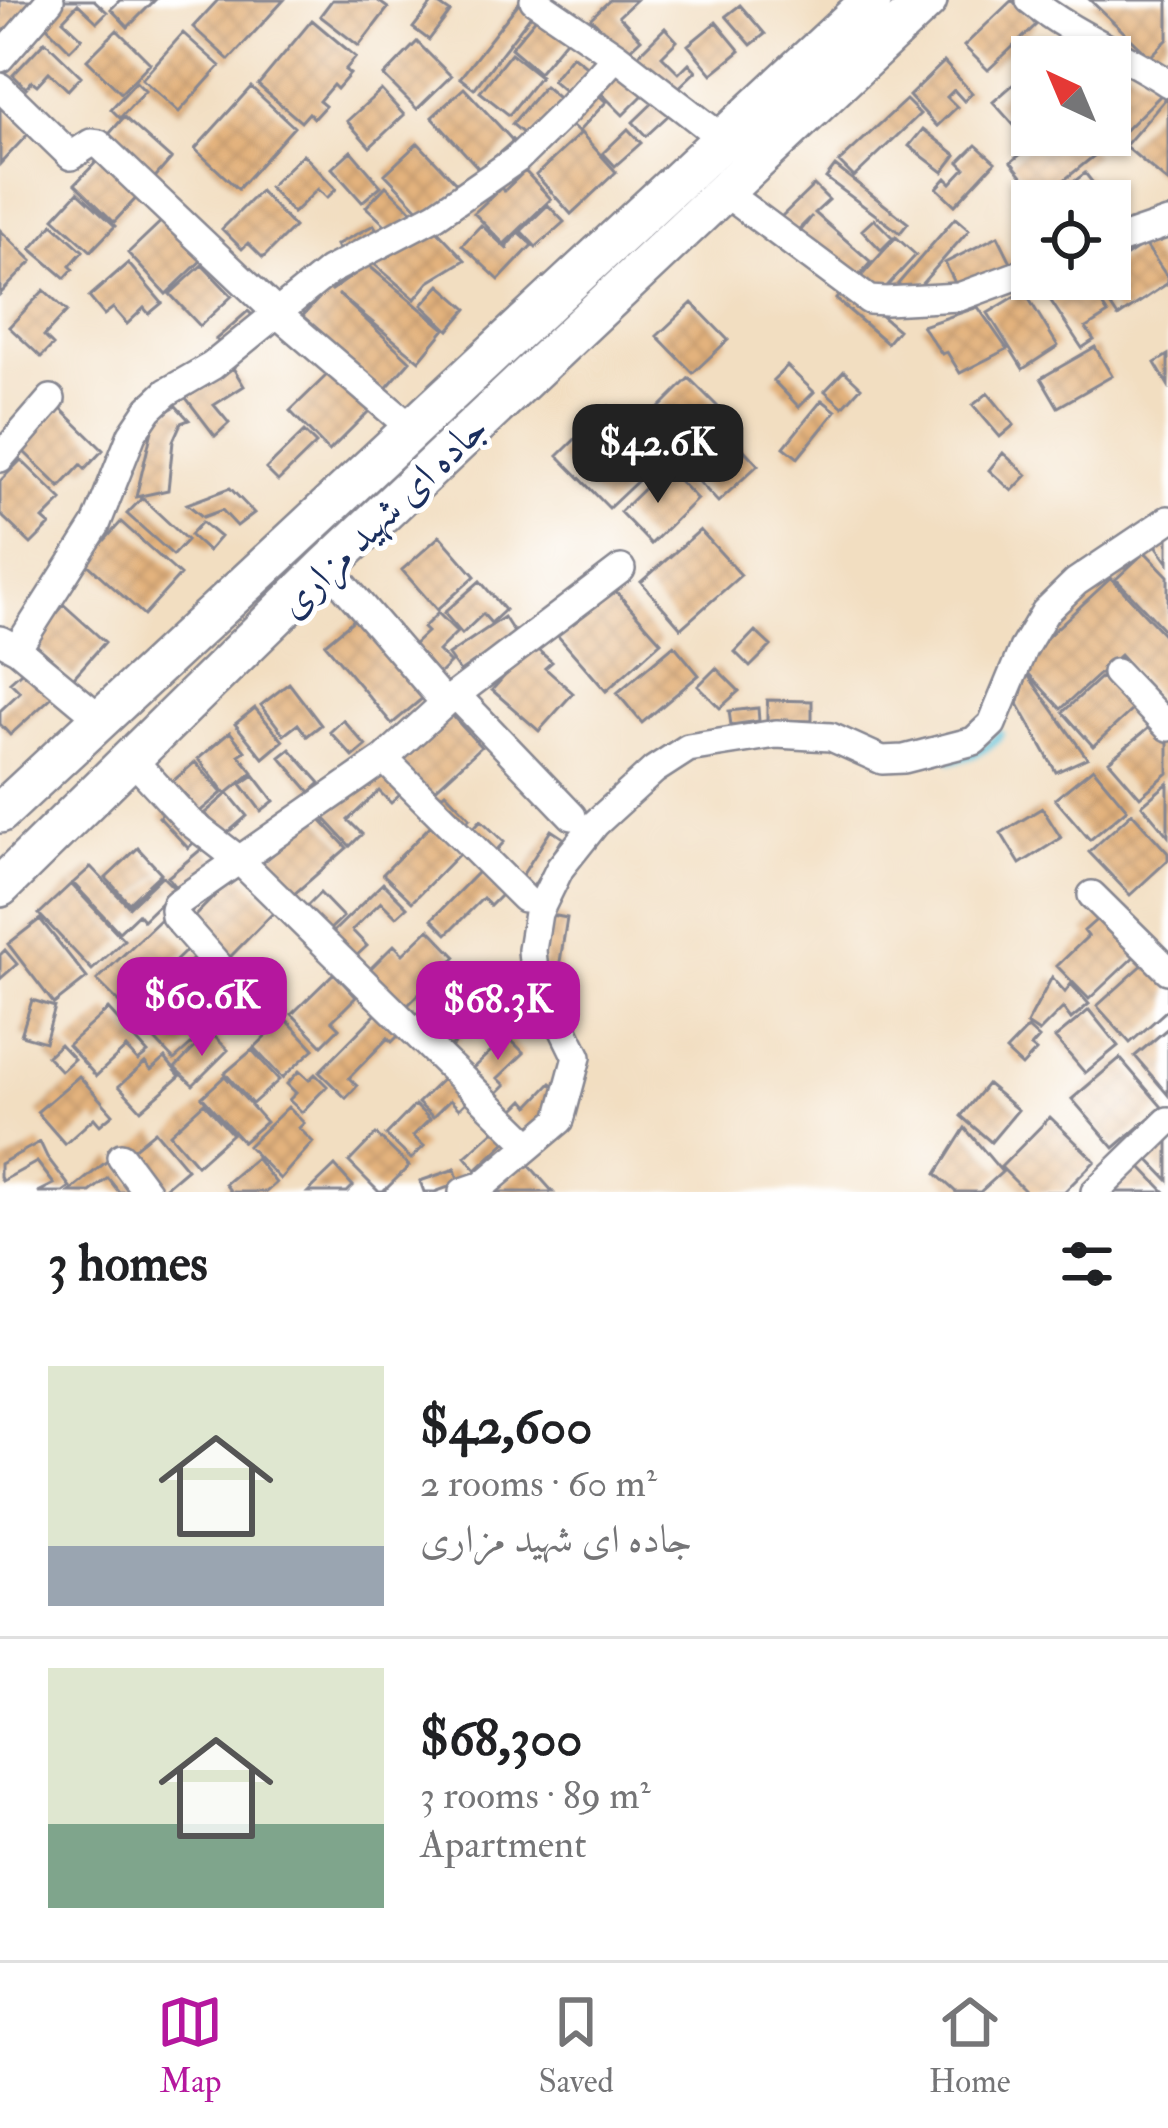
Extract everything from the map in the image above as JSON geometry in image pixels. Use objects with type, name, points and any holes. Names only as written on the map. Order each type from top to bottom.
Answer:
[{"type":"main road","name":"جاده ای شهید مزاری","points":[[0,813],[872,0]]},
{"type":"main road","name":"جاده ای شهید مزاری","points":[[0,887],[327,566],[927,0]]},
{"type":"street","points":[[0,58],[50,0]]},
{"type":"street","points":[[534,0],[723,139]]},
{"type":"street","points":[[1030,0],[1059,23],[1168,83]]},
{"type":"street","points":[[101,719],[9,644],[96,525],[132,434],[149,409],[167,392],[212,366],[329,271],[436,215],[517,159],[616,56]]},
{"type":"street","points":[[0,87],[71,156],[91,142],[99,144],[278,314],[411,428]]},
{"type":"street","points":[[723,191],[869,300],[959,298],[1011,278]]},
{"type":"street","points":[[1131,236],[1168,223]]},
{"type":"street","points":[[0,458],[51,399]]},
{"type":"street","points":[[463,1192],[483,1185],[560,1120],[577,1057],[535,984],[532,950],[538,913],[560,868],[595,824],[654,770],[688,748],[776,734],[831,737],[882,760],[974,741],[992,724],[1023,649],[1045,612],[1076,582],[1168,520]]},
{"type":"street","points":[[327,566],[451,699],[572,816]]},
{"type":"street","points":[[245,996],[176,916],[176,904],[384,759],[451,699],[621,568]]},
{"type":"street","points":[[1116,673],[1168,727]]},
{"type":"street","points":[[131,758],[190,822],[238,859],[530,1144]]},
{"type":"street","points":[[384,759],[524,898]]},
{"type":"street","points":[[1092,895],[1168,970]]},
{"type":"street","points":[[1095,1192],[1168,1121]]},
{"type":"street","points":[[121,1157],[147,1192]]},
{"type":"building","points":[[0,0],[38,0],[8,36],[0,29]]},
{"type":"building","points":[[62,0],[94,0],[107,12],[97,22],[78,4],[63,20],[82,38],[70,50],[41,21]]},
{"type":"building","points":[[120,0],[155,0],[128,27],[111,9]]},
{"type":"building","points":[[218,0],[284,0],[229,60],[193,27]]},
{"type":"building","points":[[332,0],[377,0],[388,8],[359,46],[320,16]]},
{"type":"building","points":[[521,0],[535,10],[474,89],[460,78]]},
{"type":"building","points":[[610,0],[636,0],[619,16],[641,39],[625,54],[591,18]]},
{"type":"building","points":[[1012,0],[1036,25],[1024,36],[1011,36],[1011,48],[988,70],[964,46]]},
{"type":"building","points":[[1090,0],[1168,0],[1168,39],[1150,57]]},
{"type":"building","points":[[434,1],[450,12],[429,40],[413,28]]},
{"type":"building","points":[[740,5],[765,34],[751,45],[726,16]]},
{"type":"building","points":[[542,11],[570,35],[539,72],[511,48]]},
{"type":"building","points":[[312,20],[356,57],[345,70],[350,74],[319,101],[325,106],[314,118],[309,113],[301,122],[258,85]]},
{"type":"building","points":[[716,22],[740,51],[712,74],[688,45]]},
{"type":"building","points":[[665,28],[677,41],[662,56],[679,73],[689,63],[696,71],[671,95],[635,58]]},
{"type":"building","points":[[117,30],[150,63],[121,93],[87,60]]},
{"type":"building","points":[[183,33],[220,66],[179,112],[142,79]]},
{"type":"building","points":[[45,41],[81,76],[68,90],[49,72],[37,85],[32,81],[26,88],[13,75]]},
{"type":"building","points":[[417,42],[451,76],[417,109],[384,76]]},
{"type":"building","points":[[511,53],[540,76],[509,115],[480,92]]},
{"type":"building","points":[[572,55],[589,68],[568,94],[552,80]]},
{"type":"building","points":[[944,62],[972,93],[964,101],[954,90],[947,97],[957,107],[937,126],[909,96]]},
{"type":"building","points":[[618,68],[644,94],[623,115],[597,89]]},
{"type":"building","points":[[1131,70],[1166,90],[1131,124]]},
{"type":"building","points":[[136,82],[145,91],[120,118],[111,109]]},
{"type":"building","points":[[544,86],[563,102],[531,140],[512,124]]},
{"type":"building","points":[[1011,86],[1011,122],[993,102]]},
{"type":"building","points":[[251,87],[294,127],[238,189],[195,149]]},
{"type":"building","points":[[464,88],[513,141],[480,170],[432,117]]},
{"type":"building","points":[[592,89],[606,102],[578,132],[564,119]]},
{"type":"building","points":[[381,90],[404,115],[370,147],[347,121]]},
{"type":"building","points":[[1168,96],[1168,182],[1131,151],[1131,139]]},
{"type":"building","points":[[658,98],[672,112],[646,136],[633,122]]},
{"type":"building","points":[[906,100],[920,114],[854,177],[839,162]]},
{"type":"building","points":[[0,107],[28,134],[0,164]]},
{"type":"building","points":[[124,117],[171,159],[150,183],[103,141]]},
{"type":"building","points":[[628,129],[641,143],[615,166],[603,153]]},
{"type":"building","points":[[923,129],[956,155],[943,172],[909,146]]},
{"type":"building","points":[[581,133],[616,172],[571,214],[536,175]]},
{"type":"building","points":[[418,143],[459,186],[426,217],[385,174]]},
{"type":"building","points":[[976,145],[995,162],[955,205],[937,188],[946,178],[951,183],[965,168],[959,162]]},
{"type":"building","points":[[351,151],[381,186],[362,202],[332,168]]},
{"type":"building","points":[[303,154],[336,189],[327,198],[318,189],[293,213],[269,187]]},
{"type":"building","points":[[103,155],[142,192],[114,222],[75,184]]},
{"type":"building","points":[[1018,156],[1094,156],[1064,180],[1026,180],[1011,162]]},
{"type":"building","points":[[835,166],[908,223],[900,233],[826,178]]},
{"type":"building","points":[[525,171],[551,199],[504,244],[474,213]]},
{"type":"building","points":[[814,185],[829,200],[815,213],[871,262],[854,281],[799,233],[812,216],[796,232],[781,217]]},
{"type":"building","points":[[386,186],[415,214],[396,235],[366,207]]},
{"type":"building","points":[[260,191],[294,227],[263,258],[248,243],[242,249],[222,229]]},
{"type":"building","points":[[78,192],[115,226],[91,251],[54,218]]},
{"type":"building","points":[[548,205],[564,222],[536,247],[521,231]]},
{"type":"building","points":[[168,215],[206,256],[166,294],[128,253]]},
{"type":"building","points":[[955,218],[969,230],[911,296],[898,284]]},
{"type":"building","points":[[874,219],[893,238],[881,250],[862,230]]},
{"type":"building","points":[[53,224],[83,251],[65,278],[31,249]]},
{"type":"building","points":[[374,225],[381,237],[342,257],[336,245]]},
{"type":"building","points":[[481,225],[508,250],[506,246],[519,233],[532,245],[499,280],[462,245]]},
{"type":"building","points":[[434,227],[465,260],[429,282],[415,299],[373,263]]},
{"type":"building","points":[[0,230],[32,261],[0,294]]},
{"type":"building","points":[[998,236],[1011,267],[960,293],[945,263]]},
{"type":"building","points":[[896,237],[916,255],[876,298],[857,281]]},
{"type":"building","points":[[1145,244],[1168,283],[1118,317],[1107,300],[1131,300],[1131,253]]},
{"type":"building","points":[[128,263],[162,303],[149,314],[144,308],[127,324],[113,308],[104,315],[89,297]]},
{"type":"building","points":[[202,265],[232,296],[200,326],[170,294]]},
{"type":"building","points":[[368,265],[445,329],[419,361],[338,294],[410,361],[381,394],[299,320],[329,287],[332,290]]},
{"type":"building","points":[[440,285],[467,309],[449,330],[422,305]]},
{"type":"building","points":[[846,286],[898,330],[887,343],[836,299]]},
{"type":"building","points":[[44,290],[67,311],[44,336],[53,345],[41,357],[9,327]]},
{"type":"building","points":[[1011,299],[1030,300],[1058,346],[1023,369],[988,313]]},
{"type":"building","points":[[1050,300],[1099,300],[1108,314],[1086,328],[1094,340],[1082,348]]},
{"type":"building","points":[[692,303],[728,340],[693,373],[657,336]]},
{"type":"building","points":[[978,307],[1007,349],[960,373],[922,326]]},
{"type":"building","points":[[248,311],[258,321],[226,350],[216,339]]},
{"type":"building","points":[[1095,347],[1112,376],[1058,407],[1041,378]]},
{"type":"building","points":[[1168,355],[1168,385],[1155,363]]},
{"type":"building","points":[[787,366],[814,392],[799,407],[773,380]]},
{"type":"building","points":[[233,368],[244,386],[214,405],[229,423],[215,436],[186,398]]},
{"type":"building","points":[[844,371],[861,387],[843,407],[825,391]]},
{"type":"building","points":[[330,372],[369,411],[329,451],[290,411]]},
{"type":"building","points":[[689,378],[718,407],[671,454],[642,425]]},
{"type":"building","points":[[988,393],[1014,425],[1000,437],[973,405]]},
{"type":"building","points":[[822,400],[836,411],[798,458],[784,447]]},
{"type":"building","points":[[176,406],[189,420],[181,423],[173,441],[168,490],[136,497],[155,418]]},
{"type":"building","points":[[609,406],[639,436],[626,449],[648,471],[609,508],[558,456]]},
{"type":"building","points":[[60,408],[103,450],[60,487],[21,449]]},
{"type":"building","points":[[717,421],[758,465],[718,502],[677,458]]},
{"type":"building","points":[[304,432],[316,444],[278,481],[266,469]]},
{"type":"building","points":[[1003,453],[1027,475],[1012,491],[989,470]]},
{"type":"building","points":[[21,460],[62,500],[43,519],[50,525],[31,544],[0,514],[0,481]]},
{"type":"building","points":[[666,467],[697,499],[651,544],[620,512]]},
{"type":"building","points":[[230,488],[254,513],[237,526],[222,510],[203,517],[187,504]]},
{"type":"building","points":[[142,498],[187,540],[173,555],[127,514]]},
{"type":"building","points":[[121,522],[180,575],[144,615],[85,562]]},
{"type":"building","points":[[202,522],[220,537],[208,551],[190,535]]},
{"type":"building","points":[[700,530],[741,575],[681,628],[641,582]]},
{"type":"building","points":[[440,536],[475,576],[437,610],[402,570]]},
{"type":"building","points":[[1168,536],[1168,562],[1156,545]]},
{"type":"building","points":[[1145,552],[1168,576],[1168,634],[1116,579]]},
{"type":"building","points":[[1111,578],[1168,639],[1168,707],[1120,655],[1061,709],[1027,672],[1031,652]]},
{"type":"building","points":[[480,581],[505,610],[491,623],[483,614],[462,634],[444,613]]},
{"type":"building","points":[[612,587],[661,642],[606,691],[557,635]]},
{"type":"building","points":[[64,605],[105,642],[73,678],[32,641]]},
{"type":"building","points":[[438,613],[457,632],[438,651],[450,663],[438,675],[411,647]]},
{"type":"building","points":[[357,617],[424,697],[392,724],[325,644]]},
{"type":"building","points":[[504,617],[515,634],[460,672],[448,655]]},
{"type":"building","points":[[755,631],[771,646],[750,667],[735,652]]},
{"type":"building","points":[[532,645],[552,662],[545,668],[573,693],[539,731],[492,690]]},
{"type":"building","points":[[674,645],[699,675],[642,723],[617,693]]},
{"type":"building","points":[[28,666],[54,695],[10,735],[0,724],[0,711],[20,692],[10,682]]},
{"type":"building","points":[[716,668],[739,691],[720,708],[698,686]]},
{"type":"building","points":[[1027,674],[1087,758],[1056,772],[1018,704]]},
{"type":"building","points":[[1101,677],[1132,710],[1093,746],[1063,712]]},
{"type":"building","points":[[289,683],[321,725],[307,736],[298,724],[284,735],[261,705]]},
{"type":"building","points":[[767,700],[812,701],[812,721],[767,720]]},
{"type":"building","points":[[255,708],[283,741],[263,758],[235,724]]},
{"type":"building","points":[[758,708],[759,721],[731,725],[729,711]]},
{"type":"building","points":[[450,713],[481,747],[429,795],[398,761]]},
{"type":"building","points":[[343,720],[366,746],[353,757],[330,732]]},
{"type":"building","points":[[1152,725],[1168,743],[1168,773],[1140,797],[1109,761]]},
{"type":"building","points":[[230,732],[245,751],[239,755],[253,772],[226,794],[198,759]]},
{"type":"building","points":[[290,749],[320,783],[310,792],[280,757]]},
{"type":"building","points":[[195,762],[222,793],[191,819],[165,788]]},
{"type":"building","points":[[377,766],[402,793],[391,803],[379,791],[348,820],[362,834],[350,846],[323,817]]},
{"type":"building","points":[[1093,768],[1127,809],[1090,840],[1055,799]]},
{"type":"building","points":[[254,775],[274,801],[261,811],[241,784]]},
{"type":"building","points":[[1168,783],[1168,836],[1142,805]]},
{"type":"building","points":[[445,792],[470,818],[459,828],[434,802]]},
{"type":"building","points":[[228,793],[247,816],[224,836],[205,813]]},
{"type":"building","points":[[169,807],[198,838],[188,848],[159,817]]},
{"type":"building","points":[[1042,808],[1061,838],[1020,864],[1001,833]]},
{"type":"building","points":[[1132,813],[1168,853],[1168,860],[1130,895],[1089,852]]},
{"type":"building","points":[[318,817],[347,848],[292,896],[261,864]]},
{"type":"building","points":[[481,820],[504,842],[491,856],[468,834]]},
{"type":"building","points":[[431,825],[460,853],[412,902],[383,874]]},
{"type":"building","points":[[551,830],[563,838],[531,890],[518,882]]},
{"type":"building","points":[[205,846],[217,861],[180,892],[168,877]]},
{"type":"building","points":[[138,848],[161,873],[129,903],[106,878]]},
{"type":"building","points":[[91,867],[129,907],[162,876],[175,889],[143,920],[138,914],[119,932],[73,883]]},
{"type":"building","points":[[479,871],[502,894],[490,906],[483,898],[447,934],[432,919]]},
{"type":"building","points":[[238,872],[276,910],[229,958],[191,920]]},
{"type":"building","points":[[383,883],[407,907],[396,917],[381,902],[352,930],[367,946],[355,957],[332,933]]},
{"type":"building","points":[[71,884],[124,940],[92,970],[39,914]]},
{"type":"building","points":[[320,893],[343,917],[328,931],[305,908]]},
{"type":"building","points":[[1103,914],[1139,952],[1089,999],[1057,966]]},
{"type":"building","points":[[551,915],[567,918],[558,974],[542,971]]},
{"type":"building","points":[[40,919],[87,978],[54,1004],[8,944]]},
{"type":"building","points":[[160,920],[188,949],[126,1009],[97,980]]},
{"type":"building","points":[[429,929],[456,957],[405,1008],[368,971],[394,945],[403,954]]},
{"type":"building","points":[[5,950],[17,964],[0,979],[0,955]]},
{"type":"building","points":[[199,953],[210,964],[186,988],[175,977]]},
{"type":"building","points":[[1148,960],[1168,982],[1168,1009],[1130,1043],[1097,1006]]},
{"type":"building","points":[[334,973],[356,997],[332,1021],[339,1028],[322,1045],[292,1014]]},
{"type":"building","points":[[1052,977],[1065,992],[1071,984],[1089,1004],[1071,1019],[1063,1008],[1039,1032],[1027,1024]]},
{"type":"building","points":[[523,979],[526,1025],[509,1033],[487,986]]},
{"type":"building","points":[[469,984],[491,1007],[447,1051],[424,1027]]},
{"type":"building","points":[[264,991],[285,1016],[266,1033],[244,1008]]},
{"type":"building","points":[[184,994],[213,1025],[174,1060],[146,1030]]},
{"type":"building","points":[[32,1000],[55,1007],[45,1042],[21,1035]]},
{"type":"building","points":[[108,1009],[148,1053],[138,1061],[126,1048],[96,1076],[68,1045]]},
{"type":"building","points":[[380,1010],[402,1032],[392,1042],[388,1038],[349,1078],[357,1086],[346,1098],[319,1072]]},
{"type":"building","points":[[1089,1010],[1118,1046],[1085,1073],[1055,1038]]},
{"type":"building","points":[[285,1018],[314,1049],[282,1078],[254,1048]]},
{"type":"building","points":[[1028,1028],[1039,1038],[1031,1047],[1036,1051],[1022,1066],[1006,1051]]},
{"type":"building","points":[[1168,1028],[1168,1095],[1135,1056]]},
{"type":"building","points":[[210,1032],[228,1050],[193,1085],[175,1068]]},
{"type":"building","points":[[507,1036],[524,1053],[498,1078],[505,1085],[497,1093],[473,1068]]},
{"type":"building","points":[[60,1044],[74,1059],[61,1071],[47,1056]]},
{"type":"building","points":[[252,1050],[279,1080],[252,1104],[225,1073]]},
{"type":"building","points":[[165,1058],[180,1076],[141,1110],[119,1086],[145,1063],[151,1070]]},
{"type":"building","points":[[1120,1058],[1162,1107],[1114,1148],[1072,1099]]},
{"type":"building","points":[[299,1071],[309,1080],[315,1074],[327,1086],[302,1112],[289,1100],[296,1093],[287,1084]]},
{"type":"building","points":[[448,1074],[471,1097],[459,1109],[450,1100],[433,1117],[418,1103]]},
{"type":"building","points":[[79,1076],[113,1114],[100,1125],[94,1118],[65,1144],[37,1112]]},
{"type":"building","points":[[225,1076],[266,1122],[243,1142],[202,1097]]},
{"type":"building","points":[[551,1083],[559,1090],[551,1114],[535,1133],[513,1111],[524,1100],[529,1106]]},
{"type":"building","points":[[987,1084],[1018,1110],[991,1142],[961,1116]]},
{"type":"building","points":[[204,1103],[232,1134],[197,1165],[170,1134]]},
{"type":"building","points":[[415,1105],[430,1119],[413,1136],[424,1146],[411,1159],[386,1135]]},
{"type":"building","points":[[288,1107],[304,1123],[299,1128],[313,1142],[280,1179],[248,1146]]},
{"type":"building","points":[[1050,1117],[1095,1161],[1064,1192],[1026,1192],[1001,1167]]},
{"type":"building","points":[[499,1126],[510,1138],[476,1170],[465,1157]]},
{"type":"building","points":[[965,1128],[1002,1172],[980,1192],[956,1192],[936,1174]]},
{"type":"building","points":[[155,1131],[187,1169],[160,1192],[127,1154]]},
{"type":"building","points":[[376,1134],[409,1166],[383,1192],[349,1162]]},
{"type":"building","points":[[1168,1136],[1168,1180],[1146,1157]]},
{"type":"building","points":[[40,1142],[70,1187],[63,1192],[38,1192],[54,1184],[37,1162],[2,1181],[0,1177],[0,1164]]},
{"type":"building","points":[[112,1157],[140,1192],[119,1192],[108,1178],[90,1192],[69,1192]]},
{"type":"building","points":[[256,1158],[276,1183],[266,1192],[231,1192],[225,1184]]},
{"type":"building","points":[[528,1164],[553,1192],[497,1192]]},
{"type":"building","points":[[335,1166],[353,1186],[347,1192],[308,1192]]},
{"type":"building","points":[[1140,1166],[1165,1192],[1113,1192]]},
{"type":"building","points":[[455,1169],[459,1183],[424,1192],[420,1181]]},
{"type":"waterway","points":[[1047,630],[1081,598],[1168,536]]},
{"type":"waterway","points":[[951,760],[978,752],[1000,734]]}]
